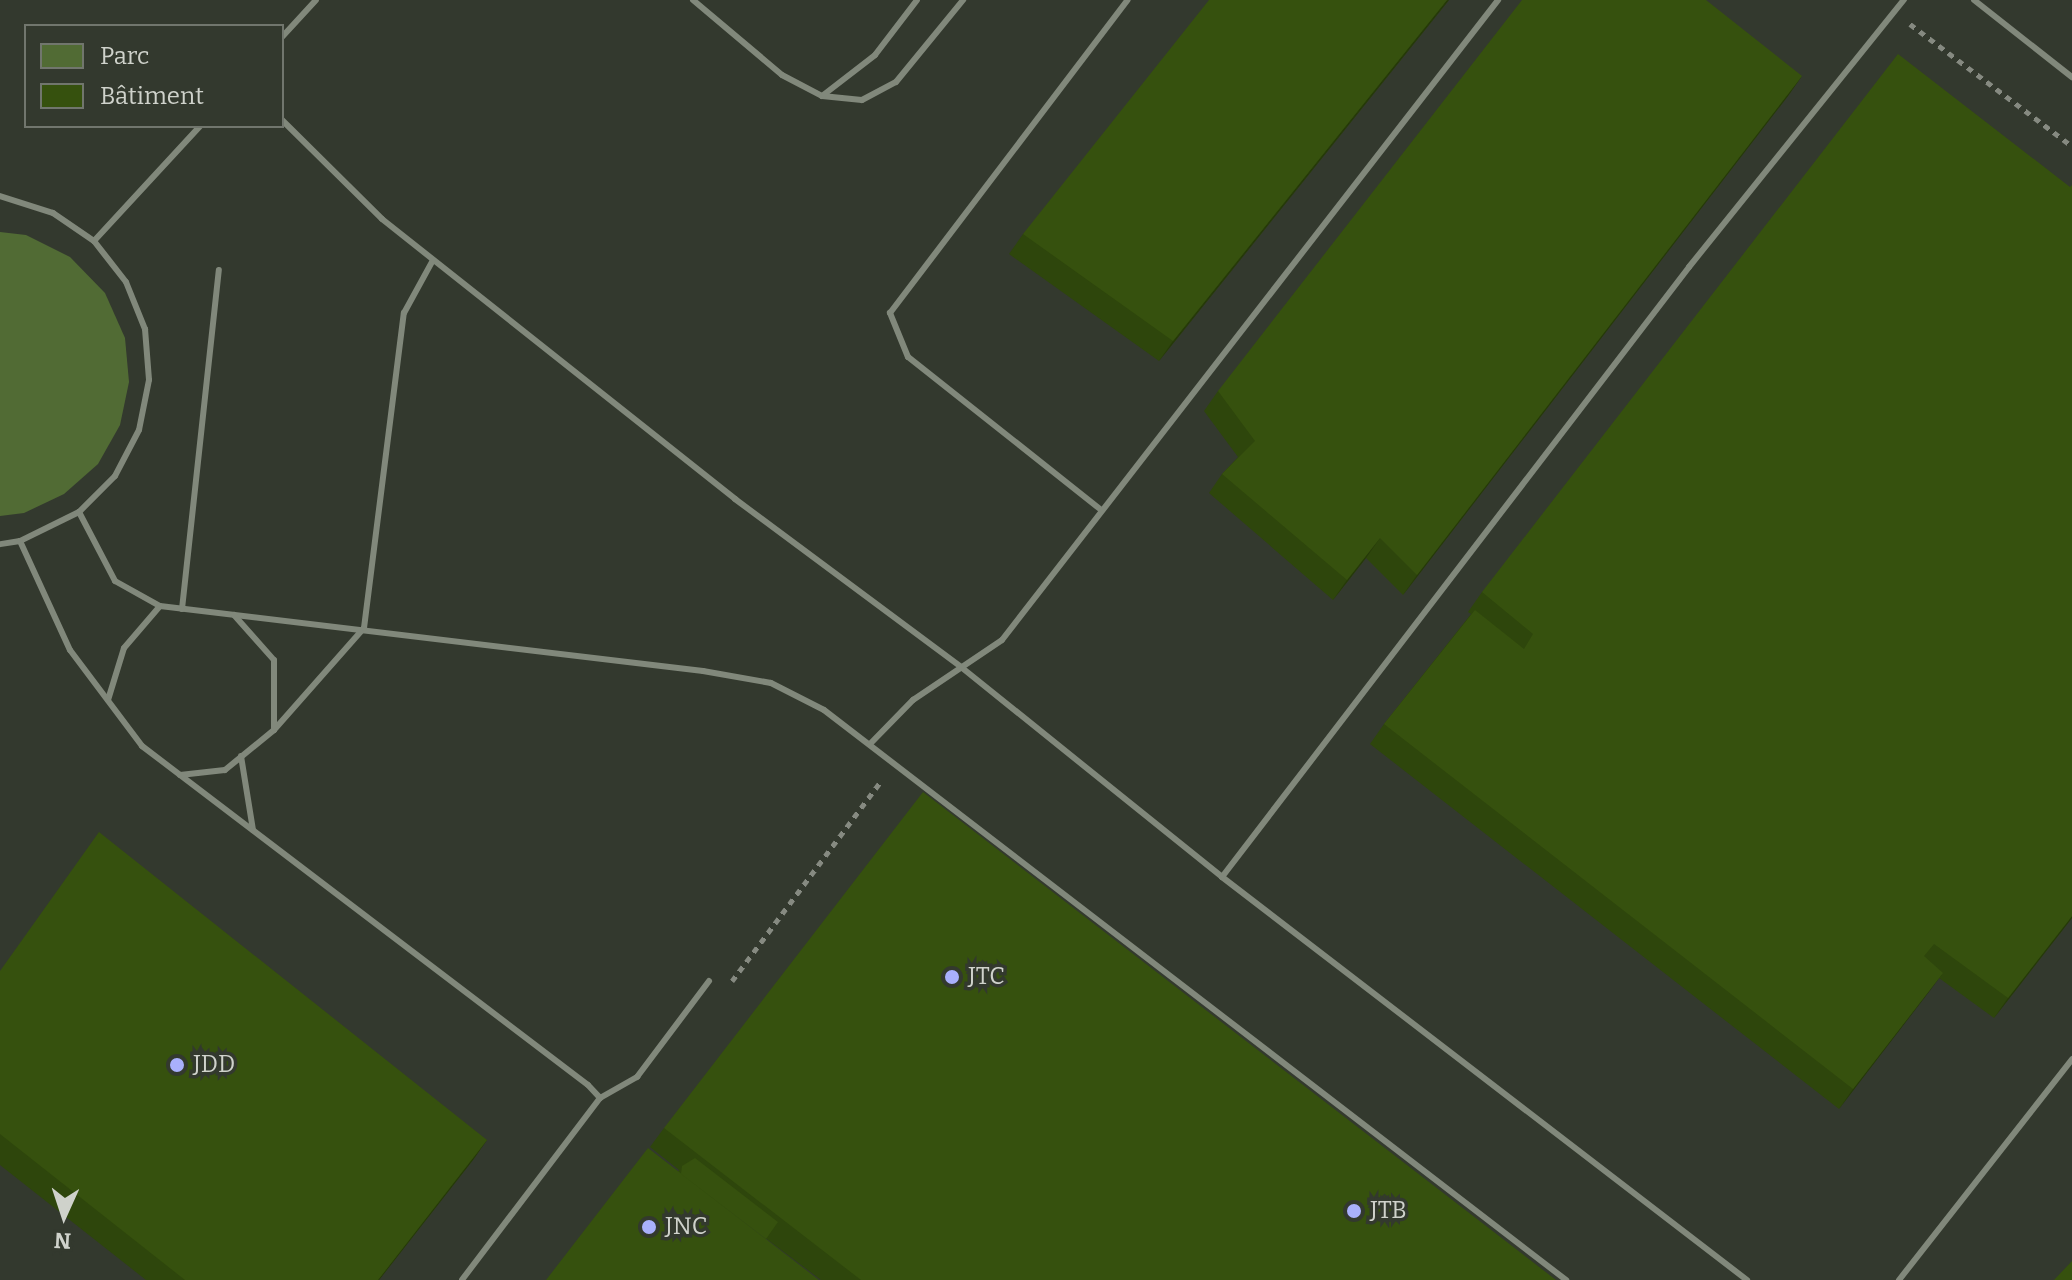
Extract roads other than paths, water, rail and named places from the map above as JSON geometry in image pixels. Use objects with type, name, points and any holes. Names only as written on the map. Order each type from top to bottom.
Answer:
[{"type":"lane","points":[[284,35],[316,0]]},
{"type":"lane","points":[[693,0],[782,75],[822,96],[862,100],[896,82],[963,0]]},
{"type":"lane","points":[[822,96],[875,55],[917,0]]},
{"type":"lane","points":[[1100,509],[908,357],[890,313],[1128,0]]},
{"type":"lane","points":[[870,744],[913,700],[1002,640],[1100,509],[1498,0]]},
{"type":"lane","points":[[1222,877],[1689,267],[1892,11],[1904,0]]},
{"type":"lane","points":[[1974,0],[2072,77]]},
{"type":"lane","points":[[284,122],[382,219],[433,260],[735,499],[961,667],[1222,877],[1747,1280]]},
{"type":"lane","points":[[94,241],[198,128]]},
{"type":"lane","points":[[0,544],[20,541],[79,512],[115,476],[139,430],[149,380],[145,329],[126,282],[94,241],[53,213],[2,195]]},
{"type":"lane","points":[[180,775],[225,770],[274,730],[364,628],[404,313],[433,260]]},
{"type":"lane","points":[[182,609],[219,270]]},
{"type":"lane","points":[[79,512],[115,581],[160,606],[364,628],[703,671],[771,683],[824,710],[1566,1280]]},
{"type":"lane","points":[[20,541],[70,650],[142,746],[588,1085],[600,1098]]},
{"type":"lane","points":[[108,700],[124,648],[160,606]]},
{"type":"lane","points":[[234,615],[274,660],[274,730]]},
{"type":"lane","points":[[241,756],[253,830]]},
{"type":"lane","points":[[462,1280],[600,1098],[637,1077],[709,981]]},
{"type":"lane","points":[[1899,1280],[2072,1059]]},
{"type":"place","name":"JTC","points":[[952,977]]},
{"type":"place","name":"JDD","points":[[177,1065]]},
{"type":"place","name":"JTB","points":[[1354,1211]]},
{"type":"place","name":"JNC","points":[[649,1227]]}]
